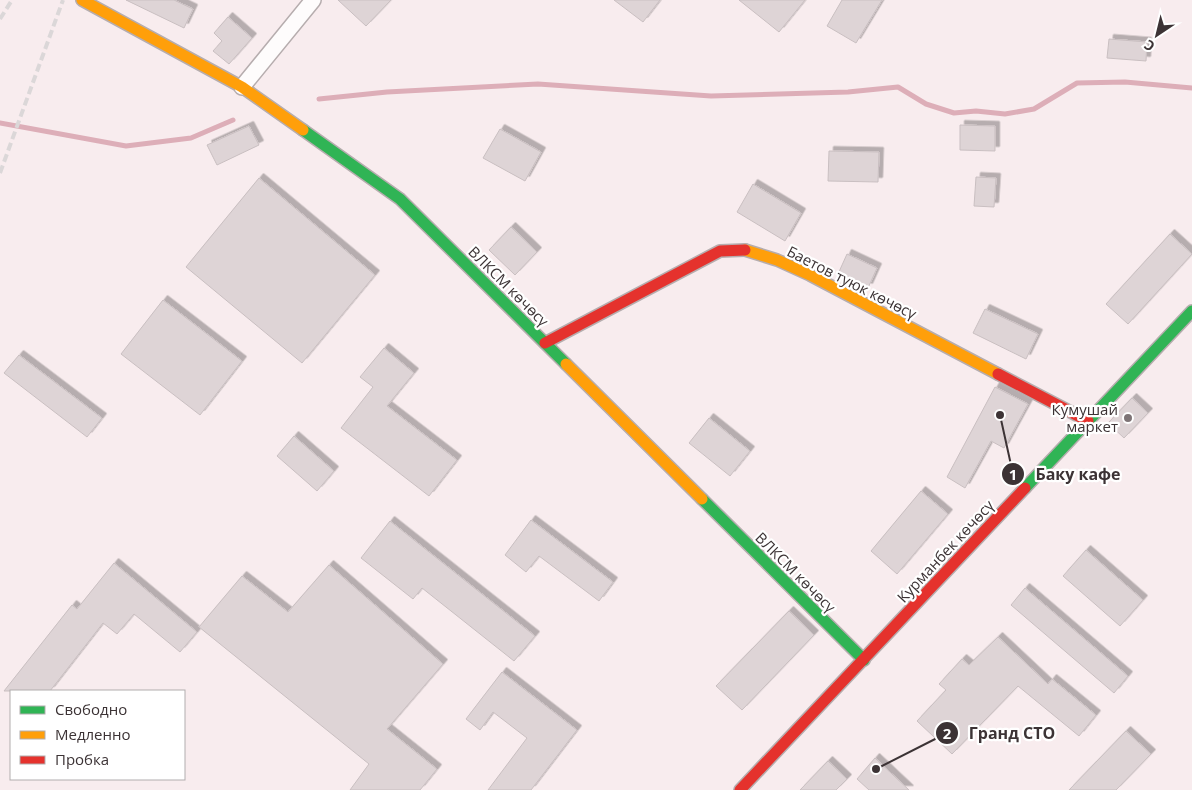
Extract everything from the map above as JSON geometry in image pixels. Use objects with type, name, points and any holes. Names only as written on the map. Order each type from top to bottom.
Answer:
[{"type":"street","name":"ВЛКСМ көчөсү","points":[[82,0],[242,88],[400,199],[864,660]]},
{"type":"street","points":[[242,88],[313,0]]},
{"type":"street","name":"Баетов туюк көчөсү","points":[[545,343],[720,251],[742,249],[777,260],[810,275],[1088,421]]},
{"type":"street","name":"Курманбек көчөсү","points":[[740,790],[1192,311]]},
{"type":"building","points":[[126,0],[174,0],[193,9],[184,28]]},
{"type":"building","points":[[338,0],[391,0],[366,26]]},
{"type":"building","points":[[614,0],[660,0],[643,22]]},
{"type":"building","points":[[739,0],[805,0],[779,32]]},
{"type":"building","points":[[842,0],[882,0],[856,43],[827,26]]},
{"type":"building","points":[[228,17],[252,38],[229,64],[213,51],[222,41],[214,33]]},
{"type":"building","points":[[1109,39],[1147,42],[1146,61],[1107,58]]},
{"type":"building","points":[[960,125],[995,126],[995,151],[960,150]]},
{"type":"building","points":[[249,126],[259,145],[217,165],[207,145]]},
{"type":"building","points":[[500,129],[541,152],[525,181],[483,158]]},
{"type":"building","points":[[829,151],[879,152],[878,182],[828,181]]},
{"type":"building","points":[[976,177],[996,178],[994,207],[974,206]]},
{"type":"building","points":[[259,178],[375,275],[302,363],[186,267]]},
{"type":"building","points":[[753,184],[801,213],[785,241],[737,212]]},
{"type":"building","points":[[511,227],[537,252],[515,275],[489,250]]},
{"type":"building","points":[[1170,234],[1192,254],[1128,324],[1106,304]]},
{"type":"building","points":[[847,254],[877,268],[868,288],[838,274]]},
{"type":"building","points":[[163,300],[242,361],[200,415],[121,354]]},
{"type":"building","points":[[985,309],[1038,334],[1026,359],[973,333]]},
{"type":"building","points":[[384,348],[414,373],[387,406],[457,460],[429,496],[341,428],[373,387],[360,377]]},
{"type":"building","points":[[19,355],[102,418],[87,437],[4,373]]},
{"type":"building","points":[[995,387],[1028,404],[1004,448],[991,441],[965,488],[947,477]]},
{"type":"building","name":"Кумушай маркет","points":[[1132,398],[1148,413],[1124,438],[1108,423]]},
{"type":"building","points":[[709,418],[750,451],[730,476],[689,443]]},
{"type":"building","points":[[294,436],[334,471],[317,491],[277,456]]},
{"type":"building","points":[[921,491],[948,514],[897,574],[871,551]]},
{"type":"building","points":[[531,520],[613,582],[599,601],[539,556],[526,572],[505,555]]},
{"type":"building","points":[[390,521],[535,636],[514,661],[422,588],[413,599],[361,558]]},
{"type":"building","points":[[1086,550],[1143,600],[1120,626],[1063,576]]},
{"type":"building","points":[[114,563],[197,632],[180,652],[134,614],[117,634],[103,623],[51,690],[4,691],[72,605],[77,609]]},
{"type":"building","points":[[329,565],[443,664],[387,729],[437,769],[420,790],[350,790],[369,764],[199,627],[242,576],[288,612]]},
{"type":"building","points":[[1025,588],[1128,676],[1114,693],[1011,605]]},
{"type":"building","points":[[789,611],[814,635],[742,710],[716,686]]},
{"type":"building","points":[[998,637],[1048,684],[1052,679],[1096,715],[1079,736],[1018,686],[952,754],[917,721],[946,690],[939,684],[962,659],[969,665]]},
{"type":"building","points":[[502,672],[577,730],[531,790],[488,790],[527,738],[493,712],[480,730],[466,719]]},
{"type":"building","points":[[1126,731],[1151,754],[1116,790],[1069,790]]},
{"type":"building","points":[[875,758],[909,790],[869,790],[857,779]]},
{"type":"building","points":[[828,761],[847,779],[836,790],[800,790]]},
{"type":"waterway","points":[[319,99],[387,92],[538,84],[711,96],[848,92],[898,87],[926,104],[954,113],[976,111],[1005,114],[1034,109],[1077,83],[1125,82],[1192,88]]},
{"type":"waterway","points":[[0,123],[126,146],[191,138],[233,120]]},
{"type":"railway","points":[[0,19],[12,0]]},
{"type":"railway","points":[[0,173],[63,0]]},
{"type":"traffic: fast","points":[[303,130],[400,199],[566,364]]},
{"type":"traffic: fast","points":[[1025,488],[1192,311]]},
{"type":"traffic: fast","points":[[702,499],[864,660]]},
{"type":"traffic: slow","points":[[82,0],[242,87],[303,130]]},
{"type":"traffic: slow","points":[[745,250],[777,260],[810,275],[998,374]]},
{"type":"traffic: slow","points":[[566,364],[702,499]]},
{"type":"traffic: jam","points":[[545,343],[720,251],[745,250]]},
{"type":"traffic: jam","points":[[998,374],[1088,421]]},
{"type":"traffic: jam","points":[[740,790],[1025,488]]},
{"type":"place","name":"Баку кафе","points":[[1000,415]]},
{"type":"place","name":"Кумушай маркет","points":[[1128,418]]},
{"type":"place","name":"Гранд СТО","points":[[876,769]]}]
